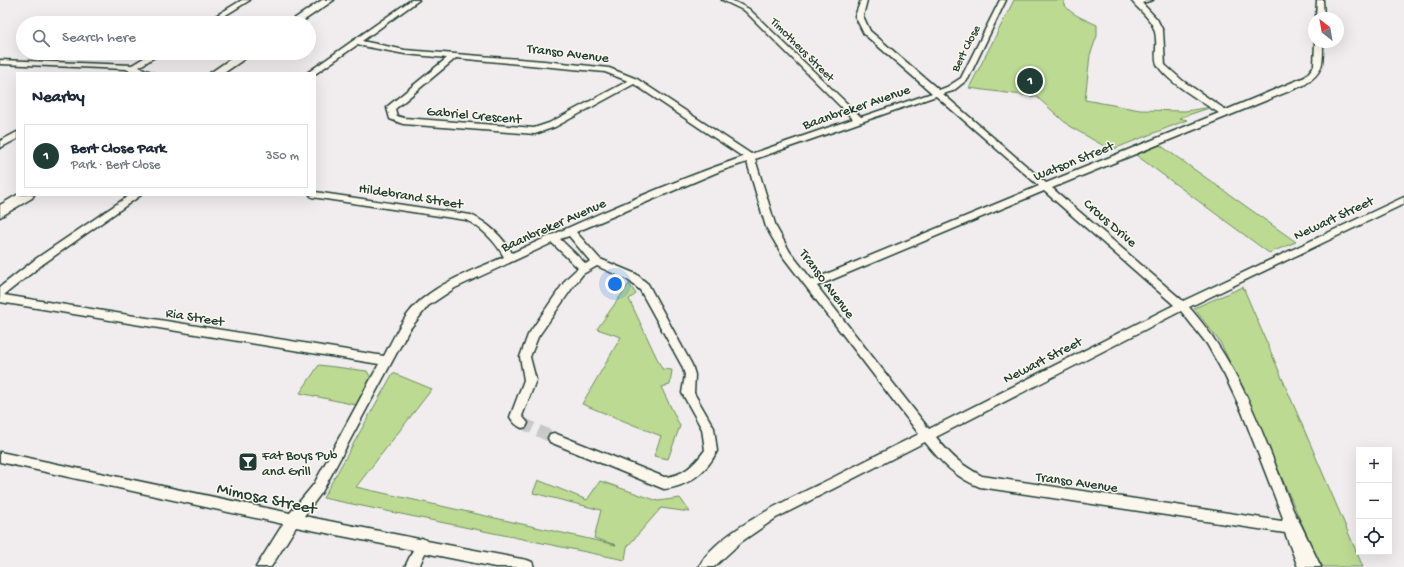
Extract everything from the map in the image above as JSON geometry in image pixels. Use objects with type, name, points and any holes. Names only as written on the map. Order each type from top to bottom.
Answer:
[{"type":"street","points":[[220,16],[247,0]]},
{"type":"street","points":[[304,16],[329,0]]},
{"type":"street","points":[[312,72],[416,0]]},
{"type":"street","name":"Timotheus Street","points":[[725,0],[747,10],[860,120]]},
{"type":"street","name":"Crous Drive","points":[[864,0],[859,16],[867,32],[936,93],[1046,186],[1182,306],[1210,340],[1234,382],[1293,528],[1311,565]]},
{"type":"street","name":"Bert Close","points":[[936,93],[950,89],[964,79],[1003,0]]},
{"type":"street","points":[[1135,1],[1150,0]]},
{"type":"street","points":[[1320,0],[1320,12]]},
{"type":"street","points":[[1135,1],[1153,19],[1158,29],[1160,38],[1159,54],[1162,66],[1190,89],[1225,113]]},
{"type":"street","name":"Transo Avenue","points":[[355,42],[386,50],[588,67],[606,70],[634,81],[750,158],[771,227],[787,255],[925,435],[945,458],[960,470],[980,481],[1293,528]]},
{"type":"street","name":"Watson Street","points":[[810,285],[1312,77],[1319,66],[1319,48]]},
{"type":"street","name":"Gabriel Crescent","points":[[455,56],[390,108],[393,117],[403,121],[536,131],[552,125],[634,81]]},
{"type":"street","points":[[125,72],[145,60]]},
{"type":"street","points":[[218,72],[236,60]]},
{"type":"street","points":[[0,62],[133,67],[146,72]]},
{"type":"street","name":"Baanbreker Avenue","points":[[263,567],[293,520],[318,488],[386,361],[417,311],[432,296],[451,285],[553,238],[717,169],[936,93]]},
{"type":"street","points":[[1,144],[16,136]]},
{"type":"street","name":"Hildebrand Street","points":[[316,195],[468,217],[477,222],[505,248],[509,258]]},
{"type":"street","points":[[0,212],[24,196]]},
{"type":"street","points":[[0,292],[40,261],[135,196]]},
{"type":"street","name":"Newart Street","points":[[706,567],[724,547],[738,535],[766,517],[925,435],[1182,306],[1404,200]]},
{"type":"street","points":[[554,438],[664,483],[672,483],[689,476],[699,468],[711,451],[708,428],[688,393],[690,375],[687,365],[644,287],[632,277],[597,262],[570,231]]},
{"type":"street","points":[[553,238],[584,268]]},
{"type":"street","points":[[522,423],[516,417],[530,380],[525,352],[533,335],[571,281],[584,268],[597,262]]},
{"type":"street","name":"Ria Street","points":[[0,298],[386,361]]},
{"type":"street","name":"Mimosa Street","points":[[0,457],[293,520],[422,544],[527,567]]},
{"type":"street","points":[[412,567],[422,544]]},
{"type":"green space","points":[[1014,0],[1064,0],[1067,8],[1071,12],[1097,25],[1097,36],[1090,55],[1085,100],[1140,110],[1185,111],[1212,107],[1179,118],[1187,120],[1111,150],[1069,126],[1037,97],[969,88]]},
{"type":"green space","points":[[1160,145],[1296,242],[1269,253],[1136,155]]},
{"type":"green space","points":[[629,284],[636,294],[629,299],[662,369],[672,370],[670,385],[661,387],[680,426],[668,459],[654,456],[661,436],[582,404],[621,337],[597,329]]},
{"type":"green space","points":[[1243,287],[1356,551],[1356,555],[1358,555],[1363,567],[1323,567],[1315,554],[1244,391],[1220,342],[1194,308]]},
{"type":"green space","points":[[319,365],[367,371],[370,376],[371,384],[356,405],[300,393]]},
{"type":"green space","points":[[393,373],[432,389],[356,487],[616,545],[594,538],[601,510],[533,493],[538,480],[587,500],[600,481],[658,501],[680,498],[690,512],[661,508],[627,547],[625,560],[323,498]]},
{"type":"tunnel","points":[[522,423],[554,438]]},
{"type":"place","name":"Bert Close Park","points":[[1030,81]]},
{"type":"place","name":"Fat Boys Pub and Grill","points":[[248,462]]}]
